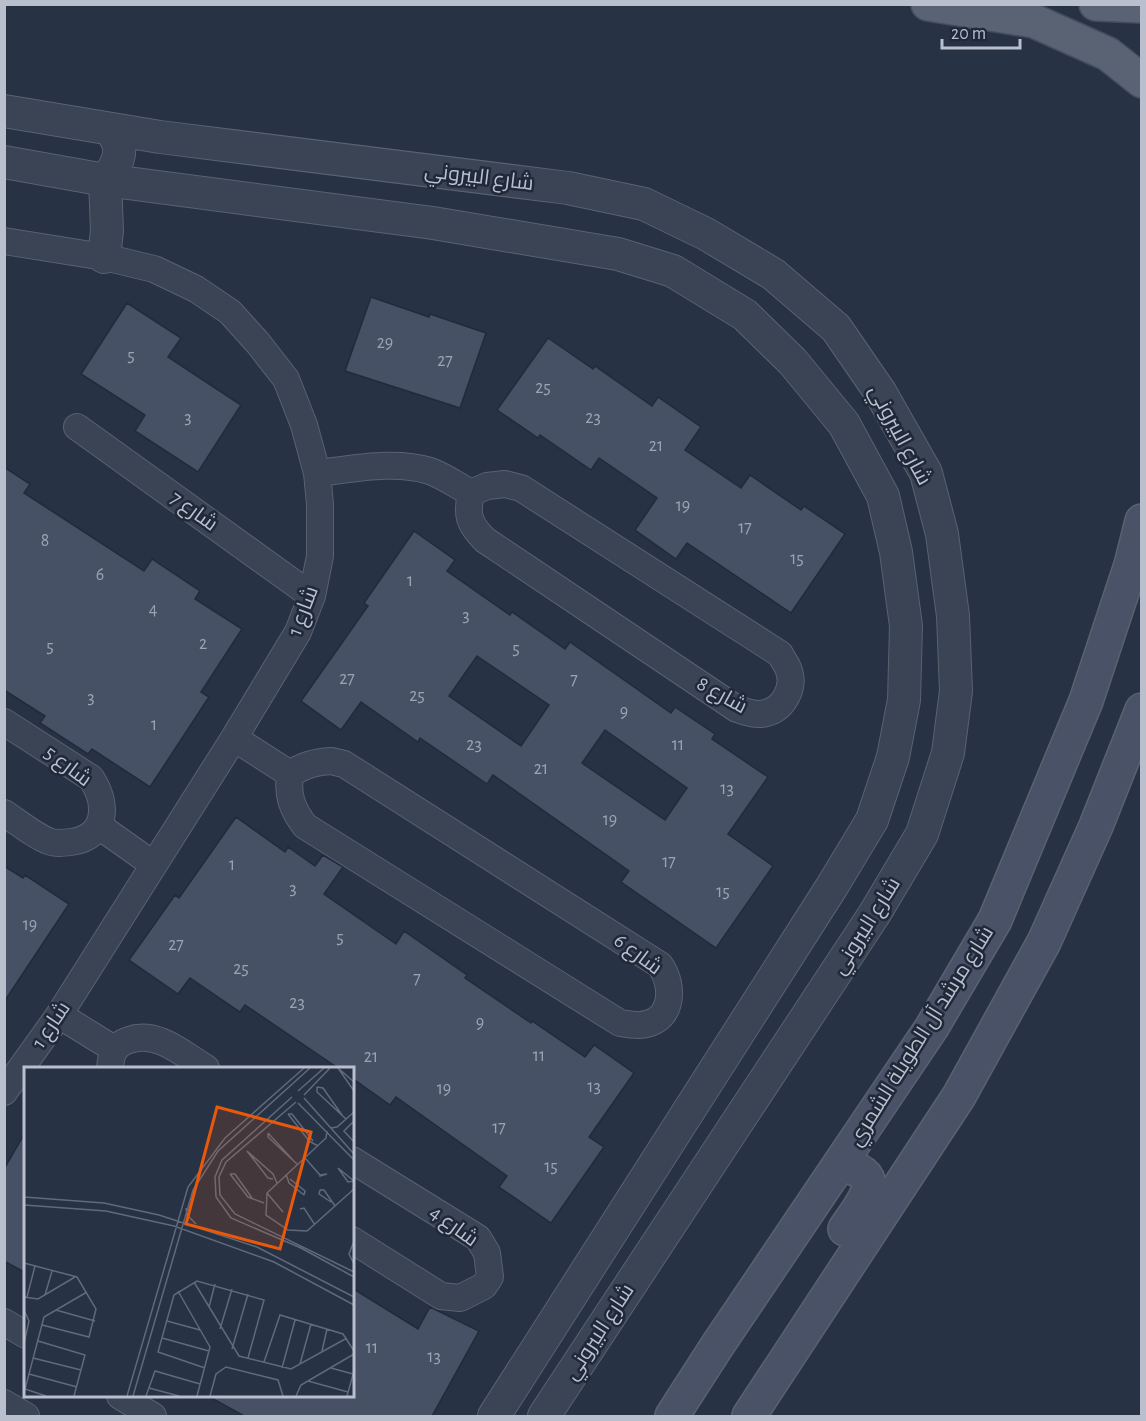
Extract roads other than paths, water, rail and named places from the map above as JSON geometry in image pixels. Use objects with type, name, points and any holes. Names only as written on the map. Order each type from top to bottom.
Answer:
[{"type":"main road","points":[[928,4],[1034,21],[1108,54],[1142,81]]},
{"type":"main road","points":[[1096,4],[1142,6]]},
{"type":"main road","name":"شارع مرشد آل الطويلة الشمري","points":[[672,1416],[932,1027],[994,920],[1086,701],[1131,565],[1142,521]]},
{"type":"main road","points":[[755,1407],[958,1096],[1039,952],[1096,826],[1142,710]]},
{"type":"main road","points":[[755,1407],[768,1350],[868,1193],[869,1182],[865,1173],[856,1168],[840,1165]]},
{"type":"street","name":"شارع البيروني","points":[[4,111],[160,137],[568,188],[644,204],[706,234],[772,274],[836,328],[880,392],[926,473],[944,546],[953,616],[956,691],[948,753],[922,834],[875,913],[544,1416]]},
{"type":"street","points":[[104,257],[107,231],[105,180],[116,168],[120,148],[117,137],[110,130]]},
{"type":"street","points":[[150,186],[145,158],[148,150],[160,137]]},
{"type":"street","name":"شارع البيروني","points":[[4,162],[105,180],[433,223],[618,254],[673,271],[745,315],[793,362],[844,424],[884,496],[896,552],[906,626],[904,700],[893,757],[872,820],[500,1407]]},
{"type":"street","name":"شارع 1","points":[[4,241],[104,257],[154,269],[196,289],[230,312],[286,379],[304,425],[317,473],[320,504],[320,556],[312,596],[298,632],[234,738],[59,1015],[4,1092]]},
{"type":"street","name":"شارع 7","points":[[77,427],[312,596]]},
{"type":"street","points":[[317,473],[405,466],[431,472],[471,493]]},
{"type":"street","name":"شارع 8","points":[[505,484],[521,488],[780,654],[790,671],[791,685],[786,697],[777,707],[766,713],[752,714],[737,709],[485,540],[475,530],[467,510],[471,493],[487,486],[505,484]]},
{"type":"street","name":"شارع 5","points":[[4,722],[91,778],[99,790],[103,805],[99,826]]},
{"type":"street","points":[[234,738],[290,774]]},
{"type":"street","name":"شارع 6","points":[[331,761],[344,764],[660,965],[667,975],[671,989],[670,1000],[664,1011],[654,1021],[640,1025],[620,1023],[305,826],[290,800],[288,788],[290,774],[316,762],[331,761]]},
{"type":"street","points":[[4,813],[48,842],[62,844],[76,842],[88,836],[99,826],[154,864]]},
{"type":"street","points":[[59,1015],[112,1059],[124,1042],[135,1038],[153,1038],[204,1067]]},
{"type":"street","name":"شارع 4","points":[[354,1161],[478,1238],[488,1253],[490,1276],[484,1286],[473,1294],[460,1298],[441,1296],[354,1241]]},
{"type":"street","points":[[4,1322],[24,1334]]},
{"type":"street","points":[[534,1354],[532,1364],[542,1378],[568,1379]]},
{"type":"street","points":[[123,1397],[153,1416]]},
{"type":"street","points":[[500,1407],[523,1398],[531,1402],[539,1416]]},
{"type":"street","points":[[4,1402],[26,1416]]}]
